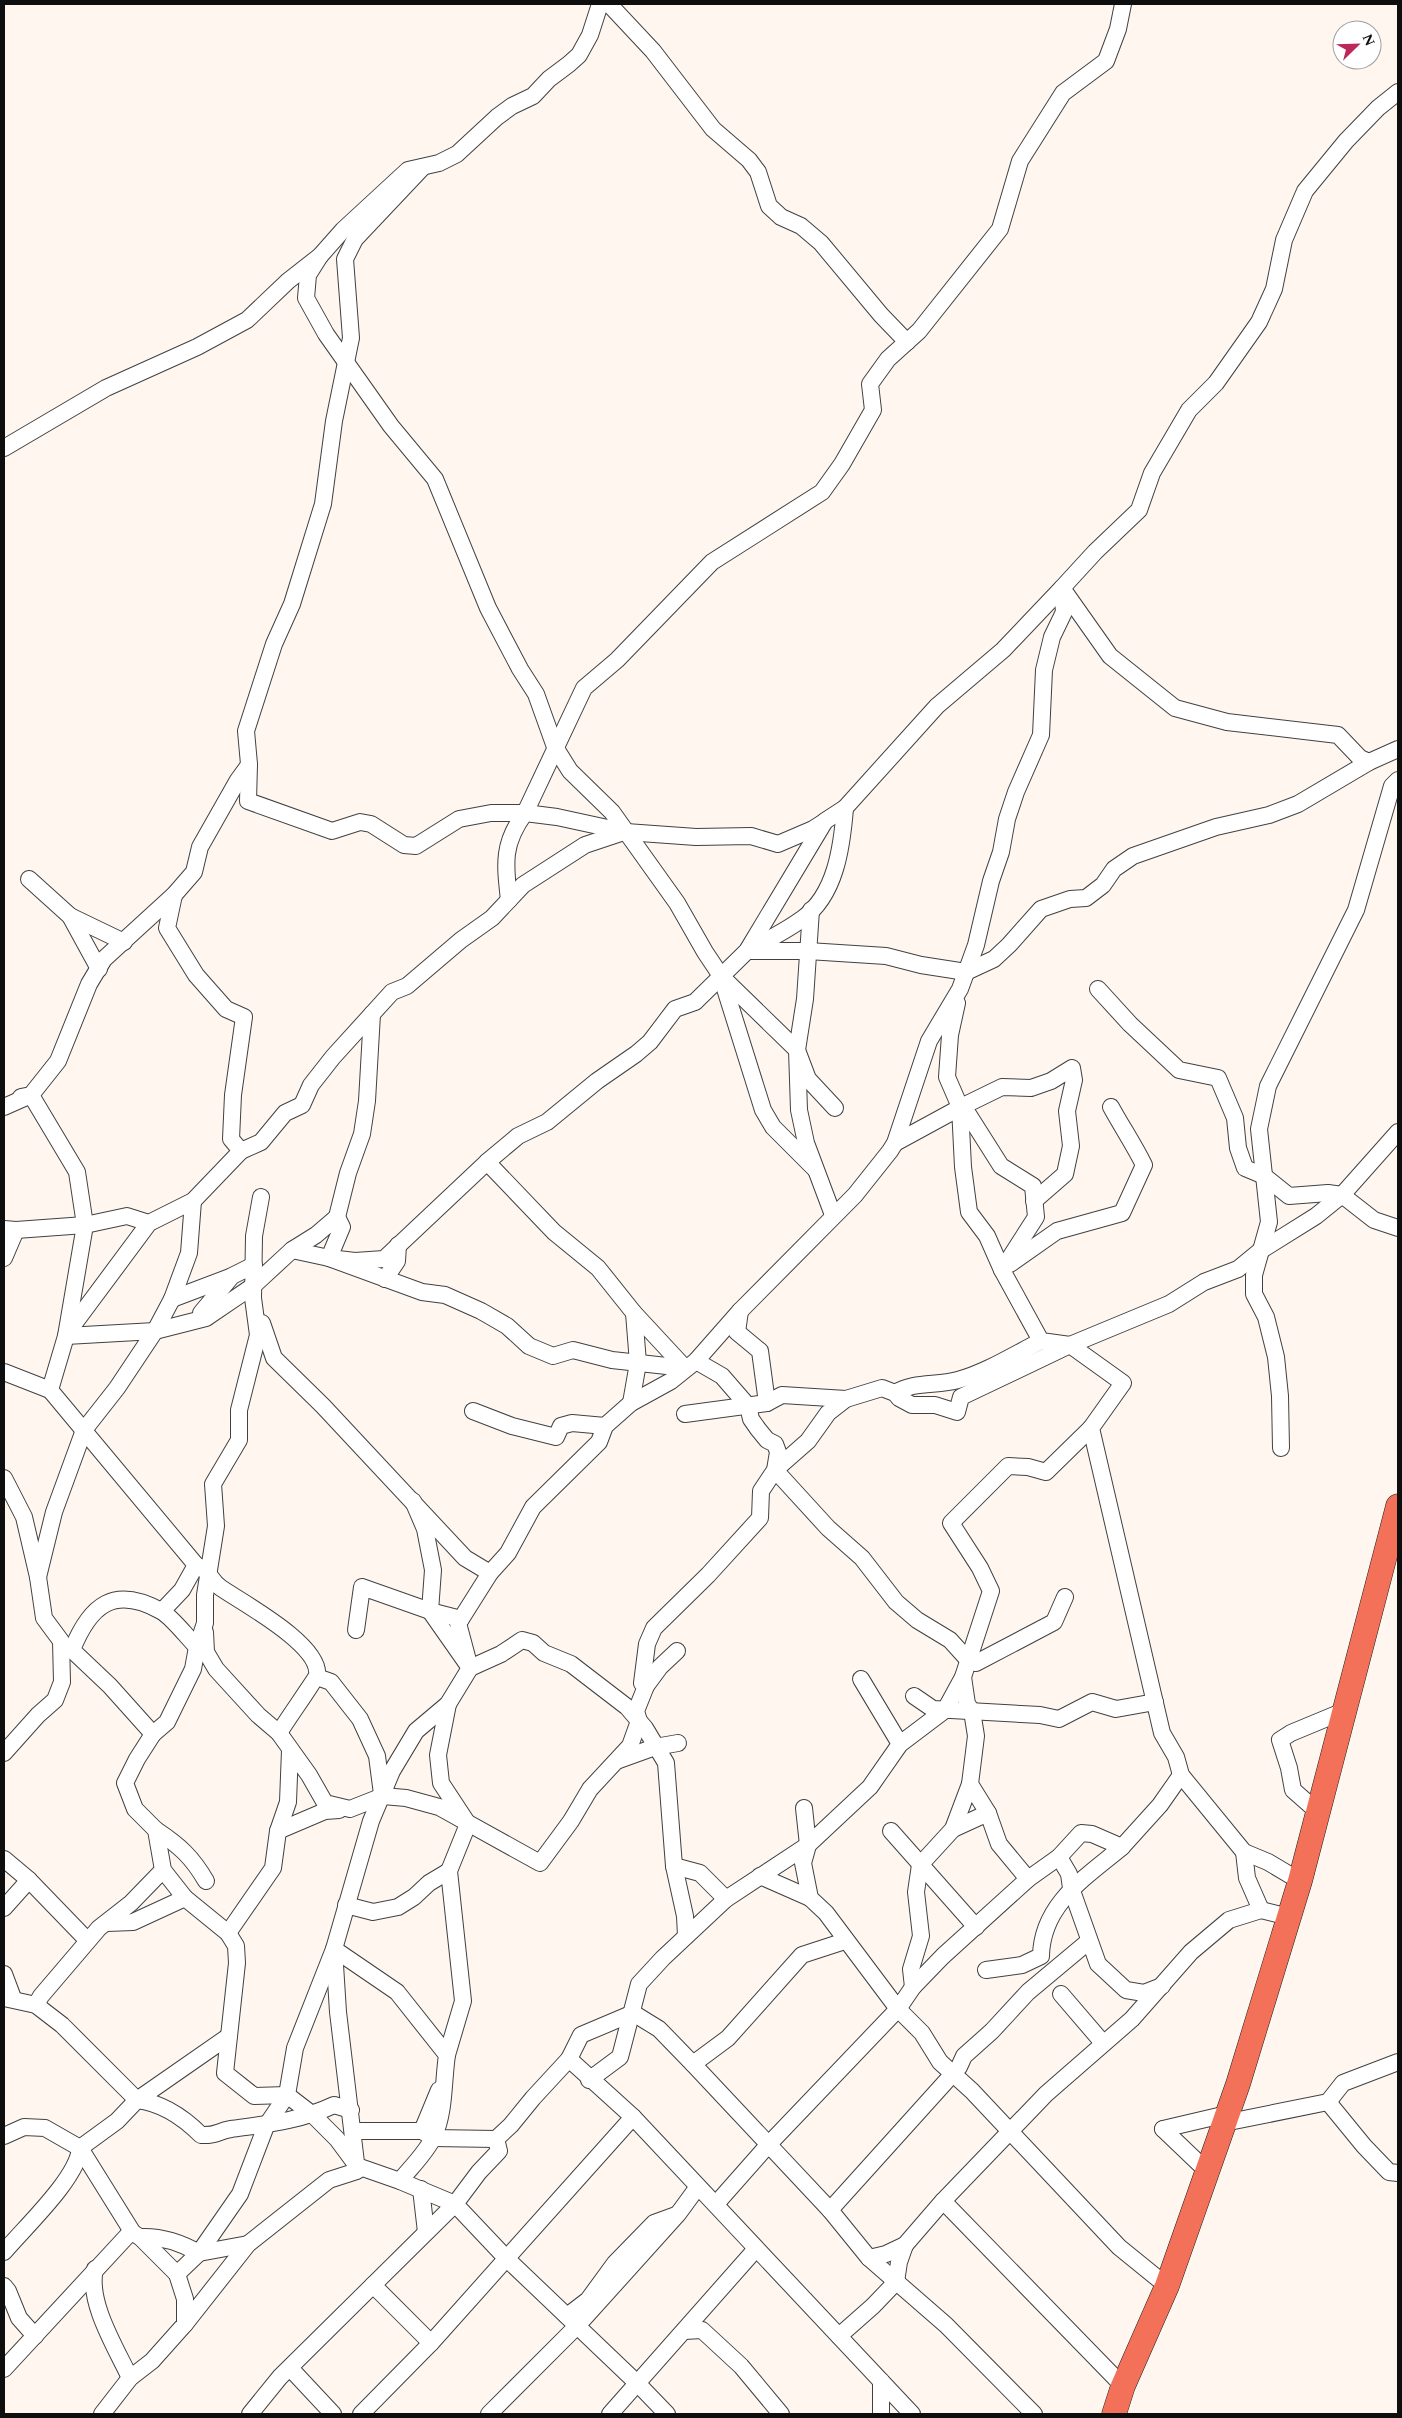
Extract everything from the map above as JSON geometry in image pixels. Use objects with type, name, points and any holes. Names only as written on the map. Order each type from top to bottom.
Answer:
[{"type":"highway","points":[[1114,2414],[1123,2386],[1167,2286],[1208,2172],[1289,1917],[1398,1506]]},
{"type":"street","points":[[600,4],[590,35],[579,55],[570,64],[549,79],[533,96],[512,106],[497,117],[457,154],[439,163],[408,170],[343,230],[320,256],[308,275],[306,298],[326,334],[391,426],[435,480],[488,608],[520,670],[536,694],[555,747],[570,771],[612,812],[677,904],[721,976],[797,1050],[808,1079],[835,1108]]},
{"type":"street","points":[[609,4],[653,51],[713,129],[749,160],[758,172],[769,206],[781,217],[801,226],[821,243],[881,315],[907,342]]},
{"type":"street","points":[[509,900],[505,863],[513,829],[525,813],[584,688],[617,660],[712,562],[822,492],[842,464],[873,410],[870,384],[888,359],[919,331],[1000,229],[1020,161],[1063,92],[1106,61],[1118,28],[1123,4]]},
{"type":"street","points":[[423,167],[355,239],[345,260],[352,338],[334,421],[320,513],[292,604],[274,644],[246,731],[249,764],[248,801],[332,831],[360,822],[371,824],[404,846],[416,846],[459,819],[491,813],[525,813],[556,817],[626,832],[696,837],[751,836],[778,844],[813,829],[846,808],[937,706],[962,687],[980,667],[1003,650],[1095,552],[1139,510],[1152,474],[1189,410],[1216,383],[1259,322],[1274,289],[1284,240],[1305,191],[1346,141],[1378,108],[1398,92]]},
{"type":"street","points":[[4,448],[106,388],[197,347],[247,320],[288,281],[320,256]]},
{"type":"street","points":[[1062,588],[1110,656],[1175,708],[1227,722],[1338,735],[1360,758],[1369,762]]},
{"type":"street","points":[[1002,1270],[1036,1217],[1033,1186],[1001,1166],[962,1106],[947,1077],[950,1035],[960,989],[976,945],[991,881],[1001,852],[1010,810],[1041,735],[1044,670],[1052,638],[1064,612],[1062,588]]},
{"type":"street","points":[[747,951],[808,951],[886,956],[921,965],[966,972],[994,959],[1041,909],[1070,899],[1086,898],[1103,885],[1114,869],[1133,856],[1216,827],[1276,812],[1298,804],[1369,762],[1398,749]]},
{"type":"street","points":[[4,1107],[31,1096],[58,1061],[82,999],[104,959],[174,895],[194,872],[200,847],[249,764]]},
{"type":"street","points":[[1281,1448],[1280,1396],[1276,1356],[1266,1317],[1254,1294],[1254,1275],[1269,1222],[1259,1130],[1268,1086],[1356,910],[1392,786],[1398,780]]},
{"type":"street","points":[[292,1250],[329,1258],[355,1261],[384,1258],[487,1162],[518,1136],[547,1122],[597,1081],[650,1042],[674,1009],[695,1002],[747,951],[803,918],[812,910],[820,902],[838,860],[842,844],[846,808]]},
{"type":"street","points":[[747,951],[825,822]]},
{"type":"street","points":[[66,1336],[149,1223],[193,1201],[241,1151],[261,1142],[284,1113],[302,1104],[311,1085],[333,1057],[392,992],[407,986],[461,940],[492,918],[524,886],[585,845],[626,832]]},
{"type":"street","points":[[29,879],[70,916],[124,942]]},
{"type":"street","points":[[174,895],[167,928],[196,975],[214,996],[226,1009],[244,1017],[233,1095],[231,1139],[241,1151]]},
{"type":"street","points":[[812,910],[805,999],[797,1050],[799,1110],[806,1143],[833,1215]]},
{"type":"street","points":[[70,916],[99,969]]},
{"type":"street","points":[[721,976],[763,1110],[773,1126],[815,1169]]},
{"type":"street","points":[[470,1668],[458,1623],[490,1573],[508,1553],[533,1507],[599,1442],[605,1426],[631,1404],[671,1381],[691,1365],[740,1311],[833,1215],[855,1195],[895,1143],[929,1042],[960,989]]},
{"type":"street","points":[[1098,989],[1130,1024],[1179,1070],[1218,1078],[1235,1118],[1238,1148],[1244,1168],[1264,1176],[1289,1196],[1328,1193],[1342,1195],[1374,1220],[1394,1225],[1398,1228]]},
{"type":"street","points":[[66,1336],[155,1331],[206,1318],[253,1286],[292,1250],[316,1235],[337,1217],[348,1173],[362,1134],[367,1101],[372,1014]]},
{"type":"street","points":[[895,1143],[962,1106],[1002,1087],[1031,1088],[1051,1081],[1072,1068],[1074,1080],[1067,1111],[1071,1146],[1065,1174],[1034,1201]]},
{"type":"street","points":[[4,1098],[31,1096]]},
{"type":"street","points":[[31,1096],[77,1172],[85,1225],[66,1336],[50,1390]]},
{"type":"street","points":[[962,1106],[963,1167],[969,1212],[980,1244],[1002,1270],[1041,1341]]},
{"type":"street","points":[[1002,1270],[1057,1231],[1122,1213],[1144,1166],[1133,1142],[1125,1135],[1111,1107]]},
{"type":"street","points":[[685,1414],[767,1403],[782,1395],[846,1399],[882,1388],[895,1393],[899,1398],[912,1406],[935,1405],[957,1412],[962,1397],[1070,1345],[1169,1304],[1204,1282],[1238,1269],[1260,1251],[1316,1216],[1342,1195],[1398,1132]]},
{"type":"street","points":[[487,1162],[554,1232],[598,1268],[634,1313],[691,1365]]},
{"type":"street","points":[[162,1611],[202,1568],[214,1543],[216,1526],[213,1484],[239,1440],[239,1410],[258,1335],[253,1286],[254,1236],[261,1197]]},
{"type":"street","points":[[38,1577],[54,1512],[84,1430],[117,1388],[155,1331],[172,1299],[189,1253],[193,1201]]},
{"type":"street","points":[[4,1258],[10,1229],[85,1225],[127,1216],[149,1223]]},
{"type":"street","points":[[329,1258],[342,1227],[337,1217]]},
{"type":"street","points":[[385,1279],[397,1261],[398,1245]]},
{"type":"street","points":[[329,1258],[422,1292],[445,1295],[481,1311],[507,1326],[529,1346],[553,1356],[573,1350],[612,1360],[691,1365],[722,1376],[748,1406],[751,1419],[767,1440],[775,1444],[778,1452],[775,1470]]},
{"type":"street","points":[[172,1299],[232,1276],[254,1265]]},
{"type":"street","points":[[195,1321],[232,1276]]},
{"type":"street","points":[[740,1311],[737,1332],[760,1351],[767,1403]]},
{"type":"street","points":[[257,1312],[274,1358],[413,1501],[465,1558],[490,1573]]},
{"type":"street","points":[[631,1404],[638,1363],[634,1313]]},
{"type":"street","points":[[589,2080],[620,2057],[639,1984],[726,1899],[808,1845],[870,1787],[900,1744],[944,1710],[969,1661],[991,1591],[980,1568],[951,1523],[1008,1466],[1046,1472],[1091,1428],[1123,1383],[1070,1345],[1041,1341],[957,1380],[906,1386],[895,1393]]},
{"type":"street","points":[[4,1372],[50,1390],[219,1586],[271,1620],[310,1654],[316,1662],[317,1677],[279,1732]]},
{"type":"street","points":[[646,1686],[642,1683],[647,1644],[654,1628],[708,1576],[760,1518],[761,1490],[775,1470],[808,1441],[828,1413],[846,1399]]},
{"type":"street","points":[[472,1410],[512,1426],[556,1437],[561,1426],[572,1423],[605,1426]]},
{"type":"street","points":[[1091,1428],[1162,1733],[1176,1757],[1181,1775],[1244,1852],[1268,1862],[1300,1881]]},
{"type":"street","points":[[775,1470],[828,1528],[862,1558],[896,1602],[917,1620],[950,1640],[969,1661],[976,1663],[1054,1622],[1065,1597]]},
{"type":"street","points":[[4,1478],[24,1518],[38,1577],[44,1618],[67,1646],[110,1686],[153,1734]]},
{"type":"street","points":[[413,1501],[425,1529],[433,1570],[430,1611],[470,1668]]},
{"type":"street","points":[[202,1568],[205,1595],[205,1623],[201,1649],[167,1722],[153,1734],[136,1759],[125,1783],[135,1810],[156,1830],[193,1859],[206,1881]]},
{"type":"street","points":[[356,1630],[362,1587],[430,1611],[460,1619]]},
{"type":"street","points":[[4,1753],[38,1715],[55,1700],[62,1682],[67,1646],[78,1635],[94,1610],[106,1603],[126,1599],[162,1611],[201,1649],[258,1715],[279,1732],[290,1750],[310,1775],[325,1803],[350,1809]]},
{"type":"street","points":[[177,2274],[199,2253],[240,2194],[266,2126],[287,2095],[295,2048],[334,1949],[371,1821],[396,1761],[416,1731],[448,1704],[470,1668],[501,1654],[522,1640],[532,1643],[544,1653],[571,1664],[604,1687],[627,1707],[639,1721],[666,1763],[674,1866],[685,1916],[686,1936]]},
{"type":"street","points":[[278,1831],[325,1811],[350,1809],[383,1796],[406,1798],[439,1808],[540,1863],[571,1821],[586,1794],[630,1746],[639,1721],[636,1711],[646,1686],[660,1667],[677,1651]]},
{"type":"street","points":[[931,1955],[921,1936],[916,1892],[920,1865],[953,1829],[970,1784],[976,1736],[972,1711],[967,1704],[963,1676]]},
{"type":"street","points":[[317,1677],[331,1682],[360,1719],[377,1756],[383,1796]]},
{"type":"street","points":[[861,1679],[900,1744]]},
{"type":"street","points":[[914,1696],[933,1709],[1040,1715],[1059,1719],[1092,1702],[1116,1709],[1155,1702]]},
{"type":"street","points":[[448,1704],[438,1755],[441,1783],[468,1824]]},
{"type":"street","points":[[1318,1812],[1294,1790],[1280,1740],[1291,1733],[1344,1711]]},
{"type":"street","points":[[614,1762],[655,1747]]},
{"type":"street","points":[[228,1933],[273,1868],[278,1831],[288,1802],[290,1750]]},
{"type":"street","points":[[986,1970],[1022,1965],[1041,1956],[1041,1938],[1052,1914],[1072,1888],[1122,1847],[1160,1805],[1181,1775]]},
{"type":"street","points":[[970,1784],[988,1813],[999,1844],[1028,1880]]},
{"type":"street","points":[[804,1808],[808,1845],[803,1863],[810,1898]]},
{"type":"street","points":[[953,1829],[988,1813]]},
{"type":"street","points":[[400,2180],[441,2113],[442,2084],[447,2055],[463,2000],[450,1871],[468,1824]]},
{"type":"street","points":[[156,1830],[164,1870],[185,1898],[228,1933],[236,1946],[237,1963],[225,2074],[254,2096],[287,2095],[313,2115],[337,2138],[357,2166],[400,2180],[455,2204],[507,2259],[667,2414]]},
{"type":"street","points":[[891,1832],[976,1927]]},
{"type":"street","points":[[913,1987],[911,1969],[976,1927],[1028,1880],[1059,1857],[1081,1834],[1092,1834],[1122,1847]]},
{"type":"street","points":[[1244,1852],[1247,1878],[1262,1910]]},
{"type":"street","points":[[1059,1857],[1069,1874],[1089,1941],[1098,1964],[1126,1990],[1144,1993],[1164,1985]]},
{"type":"street","points":[[4,1859],[29,1880],[87,1940]]},
{"type":"street","points":[[674,1866],[700,1873],[726,1899]]},
{"type":"street","points":[[36,2005],[41,1996],[87,1940],[164,1870]]},
{"type":"street","points":[[346,1905],[374,1912],[398,1907],[429,1883],[450,1871]]},
{"type":"street","points":[[760,1876],[810,1898],[826,1913],[845,1941],[898,2009],[922,2033],[940,2062],[953,2072],[1119,2247],[1167,2286]]},
{"type":"street","points":[[4,1908],[29,1880]]},
{"type":"street","points":[[107,1923],[133,1922],[185,1898]]},
{"type":"street","points":[[839,2336],[874,2306],[896,2282],[899,2262],[905,2245],[943,2201],[1046,2094],[1102,2043],[1132,2019],[1164,1985],[1191,1952],[1229,1920],[1262,1910],[1289,1917]]},
{"type":"street","points":[[693,2064],[728,2038],[802,1955],[845,1941]]},
{"type":"street","points":[[830,2210],[959,2067],[964,2056],[992,2031],[1028,1992],[1089,1941]]},
{"type":"street","points":[[334,1949],[397,1992],[447,2055]]},
{"type":"street","points":[[102,2414],[130,2378],[152,2361],[185,2324],[248,2244],[329,2180],[357,2171],[338,2012],[334,1949]]},
{"type":"street","points":[[716,2204],[769,2144],[898,2009],[931,1955]]},
{"type":"street","points":[[4,1974],[9,1998],[36,2005],[62,2025],[137,2100],[154,2102],[171,2111],[187,2121],[201,2135],[216,2136],[225,2130],[266,2126],[313,2115],[334,2105],[351,2110]]},
{"type":"street","points":[[1061,1994],[1102,2043]]},
{"type":"street","points":[[353,2131],[496,2139],[511,2125],[569,2059],[581,2035],[633,2013]]},
{"type":"street","points":[[633,2013],[659,2029],[830,2210],[868,2258],[946,2325],[1034,2414]]},
{"type":"street","points":[[4,2252],[61,2187],[79,2159],[80,2148],[117,2121],[137,2100],[229,2036]]},
{"type":"street","points":[[569,2059],[589,2080],[633,2117],[697,2188],[716,2204],[755,2250],[912,2414]]},
{"type":"street","points":[[1208,2172],[1163,2129],[1328,2102],[1343,2083],[1398,2062]]},
{"type":"street","points":[[1328,2102],[1389,2172],[1398,2173]]},
{"type":"street","points":[[361,2414],[431,2343],[633,2117]]},
{"type":"street","points":[[4,2136],[24,2127],[45,2128],[80,2148],[137,2235],[177,2274],[185,2299],[185,2324]]},
{"type":"street","points":[[250,2414],[290,2368],[455,2204],[479,2172],[499,2151],[496,2139]]},
{"type":"street","points":[[490,2414],[572,2320],[678,2214],[697,2188]]},
{"type":"street","points":[[421,2189],[426,2232]]},
{"type":"street","points":[[943,2201],[1123,2386]]},
{"type":"street","points":[[4,2369],[128,2235],[159,2236],[186,2245],[199,2253],[248,2244]]},
{"type":"street","points":[[868,2258],[886,2254],[905,2245]]},
{"type":"street","points":[[610,2414],[755,2250]]},
{"type":"street","points":[[95,2269],[92,2279],[104,2325],[130,2378]]},
{"type":"street","points":[[373,2285],[431,2343]]},
{"type":"street","points":[[4,2286],[19,2318],[35,2336]]},
{"type":"street","points":[[684,2331],[702,2330],[741,2366],[781,2414]]},
{"type":"street","points":[[290,2368],[333,2414]]},
{"type":"street","points":[[881,2380],[881,2414]]}]
